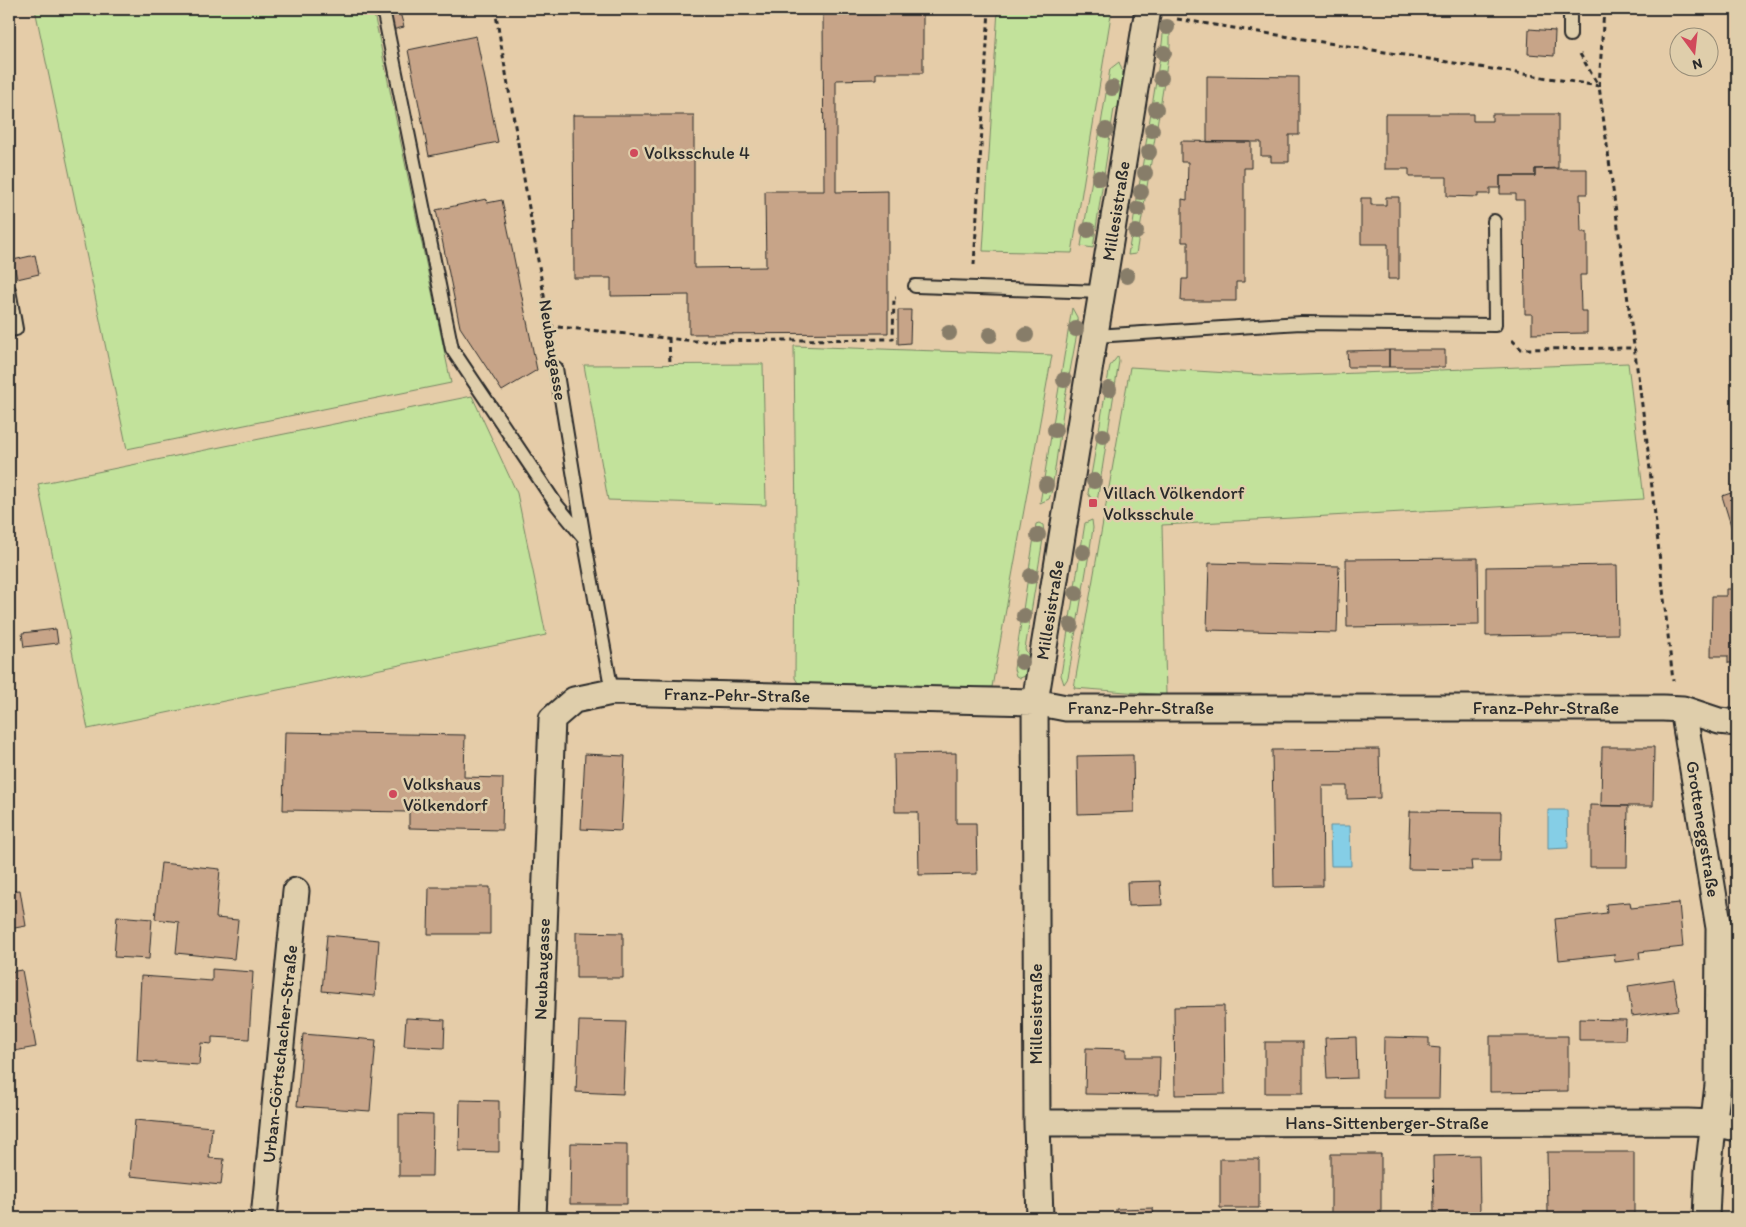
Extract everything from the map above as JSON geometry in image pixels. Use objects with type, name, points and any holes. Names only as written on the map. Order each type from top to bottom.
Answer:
[{"type":"street","name":"Millesistraße","points":[[1040,1218],[1037,1123],[1035,702],[1148,9]]},
{"type":"street","name":"Franz-Pehr-Straße","points":[[552,719],[574,700],[612,692],[1035,702],[1066,708],[1678,698],[1719,721],[1737,723]]},
{"type":"street","name":"Grotteneggstraße","points":[[1678,698],[1719,928],[1718,1084],[1726,1126],[1708,1172],[1706,1218]]},
{"type":"street","name":"Neubaugasse","points":[[533,1218],[552,719]]},
{"type":"street","name":"Urban-Görtschacher-Straße","points":[[264,1218],[296,891]]},
{"type":"street","name":"Hans-Sittenberger-Straße","points":[[1037,1123],[1726,1126]]},
{"type":"lane","points":[[383,9],[452,349],[556,504],[584,538]]},
{"type":"lane","points":[[1570,9],[1570,35]]},
{"type":"lane","points":[[1095,336],[1301,323],[1495,325],[1494,221]]},
{"type":"lane","points":[[915,286],[1102,292]]},
{"type":"lane","points":[[9,290],[16,329],[9,330]]},
{"type":"lane","name":"Neubaugasse","points":[[556,368],[612,692]]},
{"type":"path","name":"Neubaugasse","points":[[494,9],[556,368]]},
{"type":"path","points":[[972,288],[989,9]]},
{"type":"path","points":[[1604,9],[1599,86],[1635,348],[1678,698]]},
{"type":"path","points":[[1177,19],[1599,86]]},
{"type":"path","points":[[1570,35],[1599,86]]},
{"type":"path","points":[[549,326],[695,341],[892,339],[894,298],[905,298],[915,286]]},
{"type":"path","points":[[1495,325],[1521,349],[1635,348]]},
{"type":"path","points":[[668,338],[670,364]]},
{"type":"green space","points":[[35,9],[373,9],[451,383],[127,449]]},
{"type":"green space","points":[[998,9],[1112,9],[1072,253],[983,251]]},
{"type":"green space","points":[[1164,25],[1170,27],[1170,46],[1136,254],[1128,255],[1162,44]]},
{"type":"green space","points":[[1119,62],[1124,79],[1124,89],[1120,106],[1114,109],[1093,248],[1081,246],[1110,69]]},
{"type":"green space","points":[[1072,308],[1077,317],[1078,328],[1065,398],[1052,490],[1049,499],[1040,503]]},
{"type":"green space","points":[[794,346],[1052,355],[992,687],[859,688],[800,686],[795,678]]},
{"type":"green space","points":[[1118,356],[1119,361],[1097,502],[1092,500],[1088,493],[1110,366]]},
{"type":"green space","points":[[1628,363],[1644,499],[1162,525],[1166,695],[1074,688],[1130,367],[1278,376]]},
{"type":"green space","points":[[763,364],[766,505],[608,500],[584,365]]},
{"type":"green space","points":[[472,396],[517,493],[546,635],[88,729],[38,484]]},
{"type":"green space","points":[[1092,520],[1093,528],[1090,548],[1068,678],[1064,684],[1061,675],[1085,523]]},
{"type":"green space","points":[[1036,524],[1043,525],[1044,533],[1025,649],[1032,662],[1028,675],[1020,678],[1016,676],[1014,669]]},
{"type":"water","points":[[1548,810],[1567,810],[1568,848],[1548,849]]},
{"type":"water","points":[[1330,826],[1350,826],[1351,866],[1331,866]]},
{"type":"building","points":[[399,9],[404,27],[392,30],[387,12]]},
{"type":"building","name":"Volksschule 4","points":[[877,9],[923,9],[923,73],[876,73],[876,79],[836,80],[836,192],[888,191],[888,333],[689,334],[689,295],[611,296],[611,278],[574,278],[573,115],[694,115],[694,268],[766,267],[765,191],[824,191],[823,14],[877,14]]},
{"type":"building","points":[[1529,29],[1555,31],[1554,56],[1528,54]]},
{"type":"building","points":[[476,36],[498,142],[429,156],[408,50]]},
{"type":"building","points":[[1207,76],[1299,77],[1299,135],[1289,135],[1289,162],[1271,162],[1271,156],[1261,156],[1261,142],[1207,142]]},
{"type":"building","points":[[1385,114],[1473,114],[1473,121],[1492,121],[1492,114],[1558,114],[1558,168],[1535,169],[1535,176],[1500,176],[1500,188],[1490,188],[1490,194],[1478,194],[1478,197],[1447,196],[1447,177],[1409,177],[1409,169],[1385,169]]},
{"type":"building","points":[[1181,141],[1251,142],[1251,168],[1244,168],[1244,282],[1236,282],[1236,301],[1181,301],[1182,279],[1188,279],[1188,242],[1182,242],[1182,199],[1187,200],[1188,162],[1181,162]]},
{"type":"building","points":[[1535,169],[1587,169],[1587,194],[1580,194],[1581,232],[1587,232],[1587,275],[1580,275],[1581,311],[1587,311],[1587,333],[1532,334],[1532,314],[1525,314],[1524,200],[1516,200],[1516,194],[1500,194],[1500,176],[1535,176]]},
{"type":"building","points":[[1386,197],[1399,197],[1399,279],[1388,279],[1388,244],[1361,244],[1361,198],[1371,198],[1371,205],[1386,205]]},
{"type":"building","points":[[486,199],[487,203],[502,200],[537,370],[502,391],[460,327],[436,210]]},
{"type":"building","points":[[35,255],[39,274],[17,279],[13,260]]},
{"type":"building","points":[[898,310],[911,310],[910,343],[898,344]]},
{"type":"building","points":[[1389,350],[1445,350],[1445,367],[1389,367]]},
{"type":"building","points":[[1389,350],[1389,367],[1348,367],[1347,351]]},
{"type":"building","points":[[1737,491],[1737,545],[1722,496]]},
{"type":"building","points":[[1478,558],[1479,625],[1347,627],[1346,559]]},
{"type":"building","points":[[1209,563],[1339,566],[1337,633],[1207,630]]},
{"type":"building","points":[[1617,565],[1618,634],[1486,636],[1486,567]]},
{"type":"building","points":[[1726,589],[1737,589],[1737,663],[1728,663],[1728,656],[1711,656],[1712,596],[1726,596]]},
{"type":"building","points":[[56,629],[58,643],[24,647],[22,633]]},
{"type":"building","name":"Volkshaus Völkendorf","points":[[285,732],[465,735],[464,777],[503,778],[502,830],[409,828],[409,812],[283,810]]},
{"type":"building","points":[[1602,747],[1654,747],[1653,806],[1601,806]]},
{"type":"building","points":[[1379,749],[1380,798],[1347,799],[1347,786],[1322,786],[1323,886],[1274,887],[1272,750]]},
{"type":"building","points":[[956,753],[956,823],[976,823],[977,874],[919,875],[918,812],[895,812],[894,754]]},
{"type":"building","points":[[585,754],[625,756],[621,831],[581,829]]},
{"type":"building","points":[[1133,755],[1134,812],[1078,814],[1077,756]]},
{"type":"building","points":[[1590,805],[1628,806],[1627,867],[1590,867]]},
{"type":"building","points":[[1410,811],[1501,812],[1500,861],[1471,861],[1472,870],[1408,869]]},
{"type":"building","points":[[161,863],[220,869],[216,918],[238,920],[234,959],[176,953],[179,922],[155,919]]},
{"type":"building","points":[[1160,881],[1162,905],[1128,906],[1127,882]]},
{"type":"building","points":[[429,887],[490,887],[490,934],[428,934]]},
{"type":"building","points":[[20,890],[26,926],[9,929],[9,891]]},
{"type":"building","points":[[1630,902],[1631,908],[1679,903],[1683,947],[1639,952],[1640,959],[1615,962],[1614,954],[1559,960],[1555,919],[1607,913],[1606,904]]},
{"type":"building","points":[[117,916],[152,919],[149,959],[114,957]]},
{"type":"building","points":[[576,932],[623,933],[623,978],[576,978]]},
{"type":"building","points":[[327,935],[379,940],[375,996],[322,991]]},
{"type":"building","points":[[212,969],[253,972],[249,1039],[212,1037],[212,1044],[201,1043],[199,1065],[137,1061],[141,976],[212,981]]},
{"type":"building","points":[[22,970],[36,1047],[9,1052],[9,972]]},
{"type":"building","points":[[1674,979],[1679,1010],[1632,1016],[1628,986]]},
{"type":"building","points":[[1224,1006],[1225,1094],[1175,1095],[1174,1007]]},
{"type":"building","points":[[406,1018],[445,1020],[444,1048],[404,1046]]},
{"type":"building","points":[[1579,1019],[1626,1020],[1625,1040],[1579,1040]]},
{"type":"building","points":[[579,1021],[626,1022],[623,1094],[576,1092]]},
{"type":"building","points":[[303,1034],[376,1040],[370,1111],[297,1106]]},
{"type":"building","points":[[1490,1036],[1568,1036],[1568,1091],[1490,1092]]},
{"type":"building","points":[[1356,1037],[1357,1078],[1327,1079],[1325,1038]]},
{"type":"building","points":[[1384,1037],[1429,1038],[1429,1047],[1440,1048],[1439,1098],[1383,1098]]},
{"type":"building","points":[[1265,1042],[1303,1042],[1303,1093],[1265,1093]]},
{"type":"building","points":[[1086,1048],[1126,1049],[1126,1057],[1160,1057],[1159,1095],[1085,1094]]},
{"type":"building","points":[[460,1100],[499,1101],[499,1152],[459,1151]]},
{"type":"building","points":[[399,1114],[433,1115],[432,1176],[399,1176]]},
{"type":"building","points":[[135,1120],[212,1127],[209,1158],[224,1159],[221,1185],[130,1176]]},
{"type":"building","points":[[571,1143],[627,1144],[627,1204],[570,1204]]},
{"type":"building","points":[[1547,1152],[1634,1152],[1634,1214],[1548,1214]]},
{"type":"building","points":[[1331,1154],[1381,1154],[1381,1216],[1331,1216]]},
{"type":"building","points":[[1479,1155],[1480,1213],[1434,1213],[1433,1156]]},
{"type":"building","points":[[1220,1159],[1259,1159],[1259,1208],[1220,1208]]},
{"type":"building","points":[[1153,1208],[1154,1218],[1116,1218],[1116,1209]]},
{"type":"place","name":"Volksschule 4","points":[[634,153]]},
{"type":"place","name":"Villach Völkendorf Volksschule","points":[[1093,503]]},
{"type":"place","name":"Volkshaus Völkendorf","points":[[393,794]]}]
